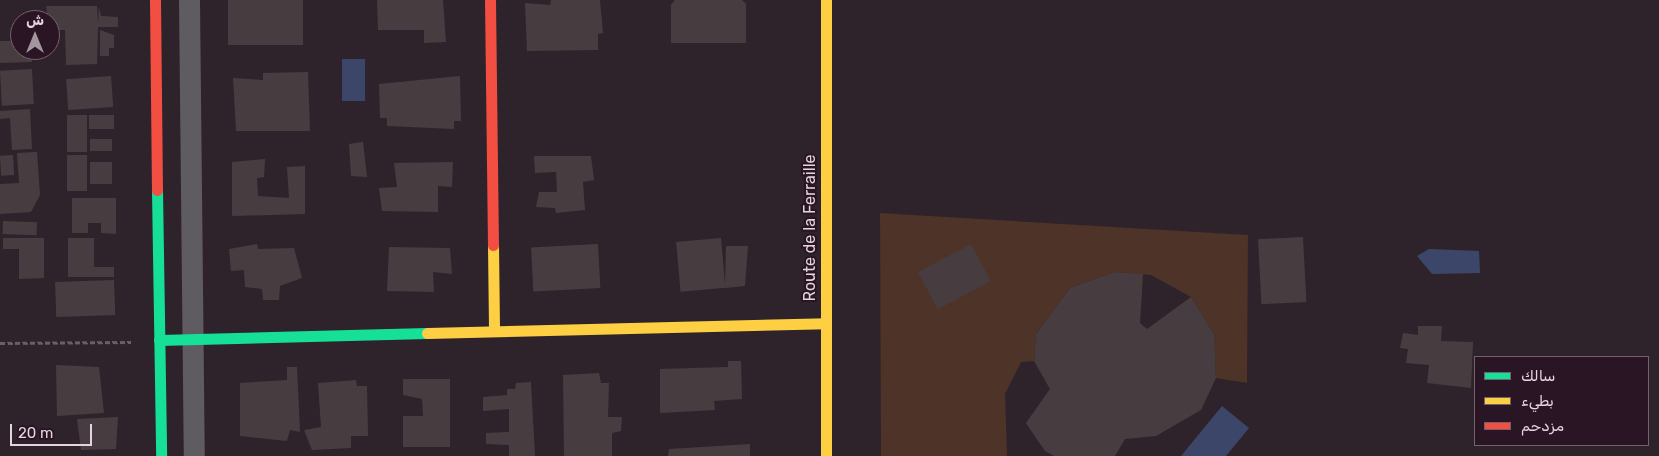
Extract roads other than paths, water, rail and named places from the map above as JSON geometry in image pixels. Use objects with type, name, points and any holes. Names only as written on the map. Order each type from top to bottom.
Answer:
[{"type":"street","points":[[155,0],[161,456]]},
{"type":"street","points":[[189,0],[194,456]]},
{"type":"street","points":[[490,0],[494,330]]},
{"type":"street","name":"Route de la Ferraille","points":[[826,0],[826,456]]},
{"type":"street","points":[[159,340],[826,323]]},
{"type":"water","points":[[342,59],[365,59],[365,101],[342,101]]},
{"type":"water","points":[[1429,249],[1479,251],[1480,273],[1432,274],[1417,256]]},
{"type":"water","points":[[1222,406],[1249,428],[1226,456],[1181,456]]}]
